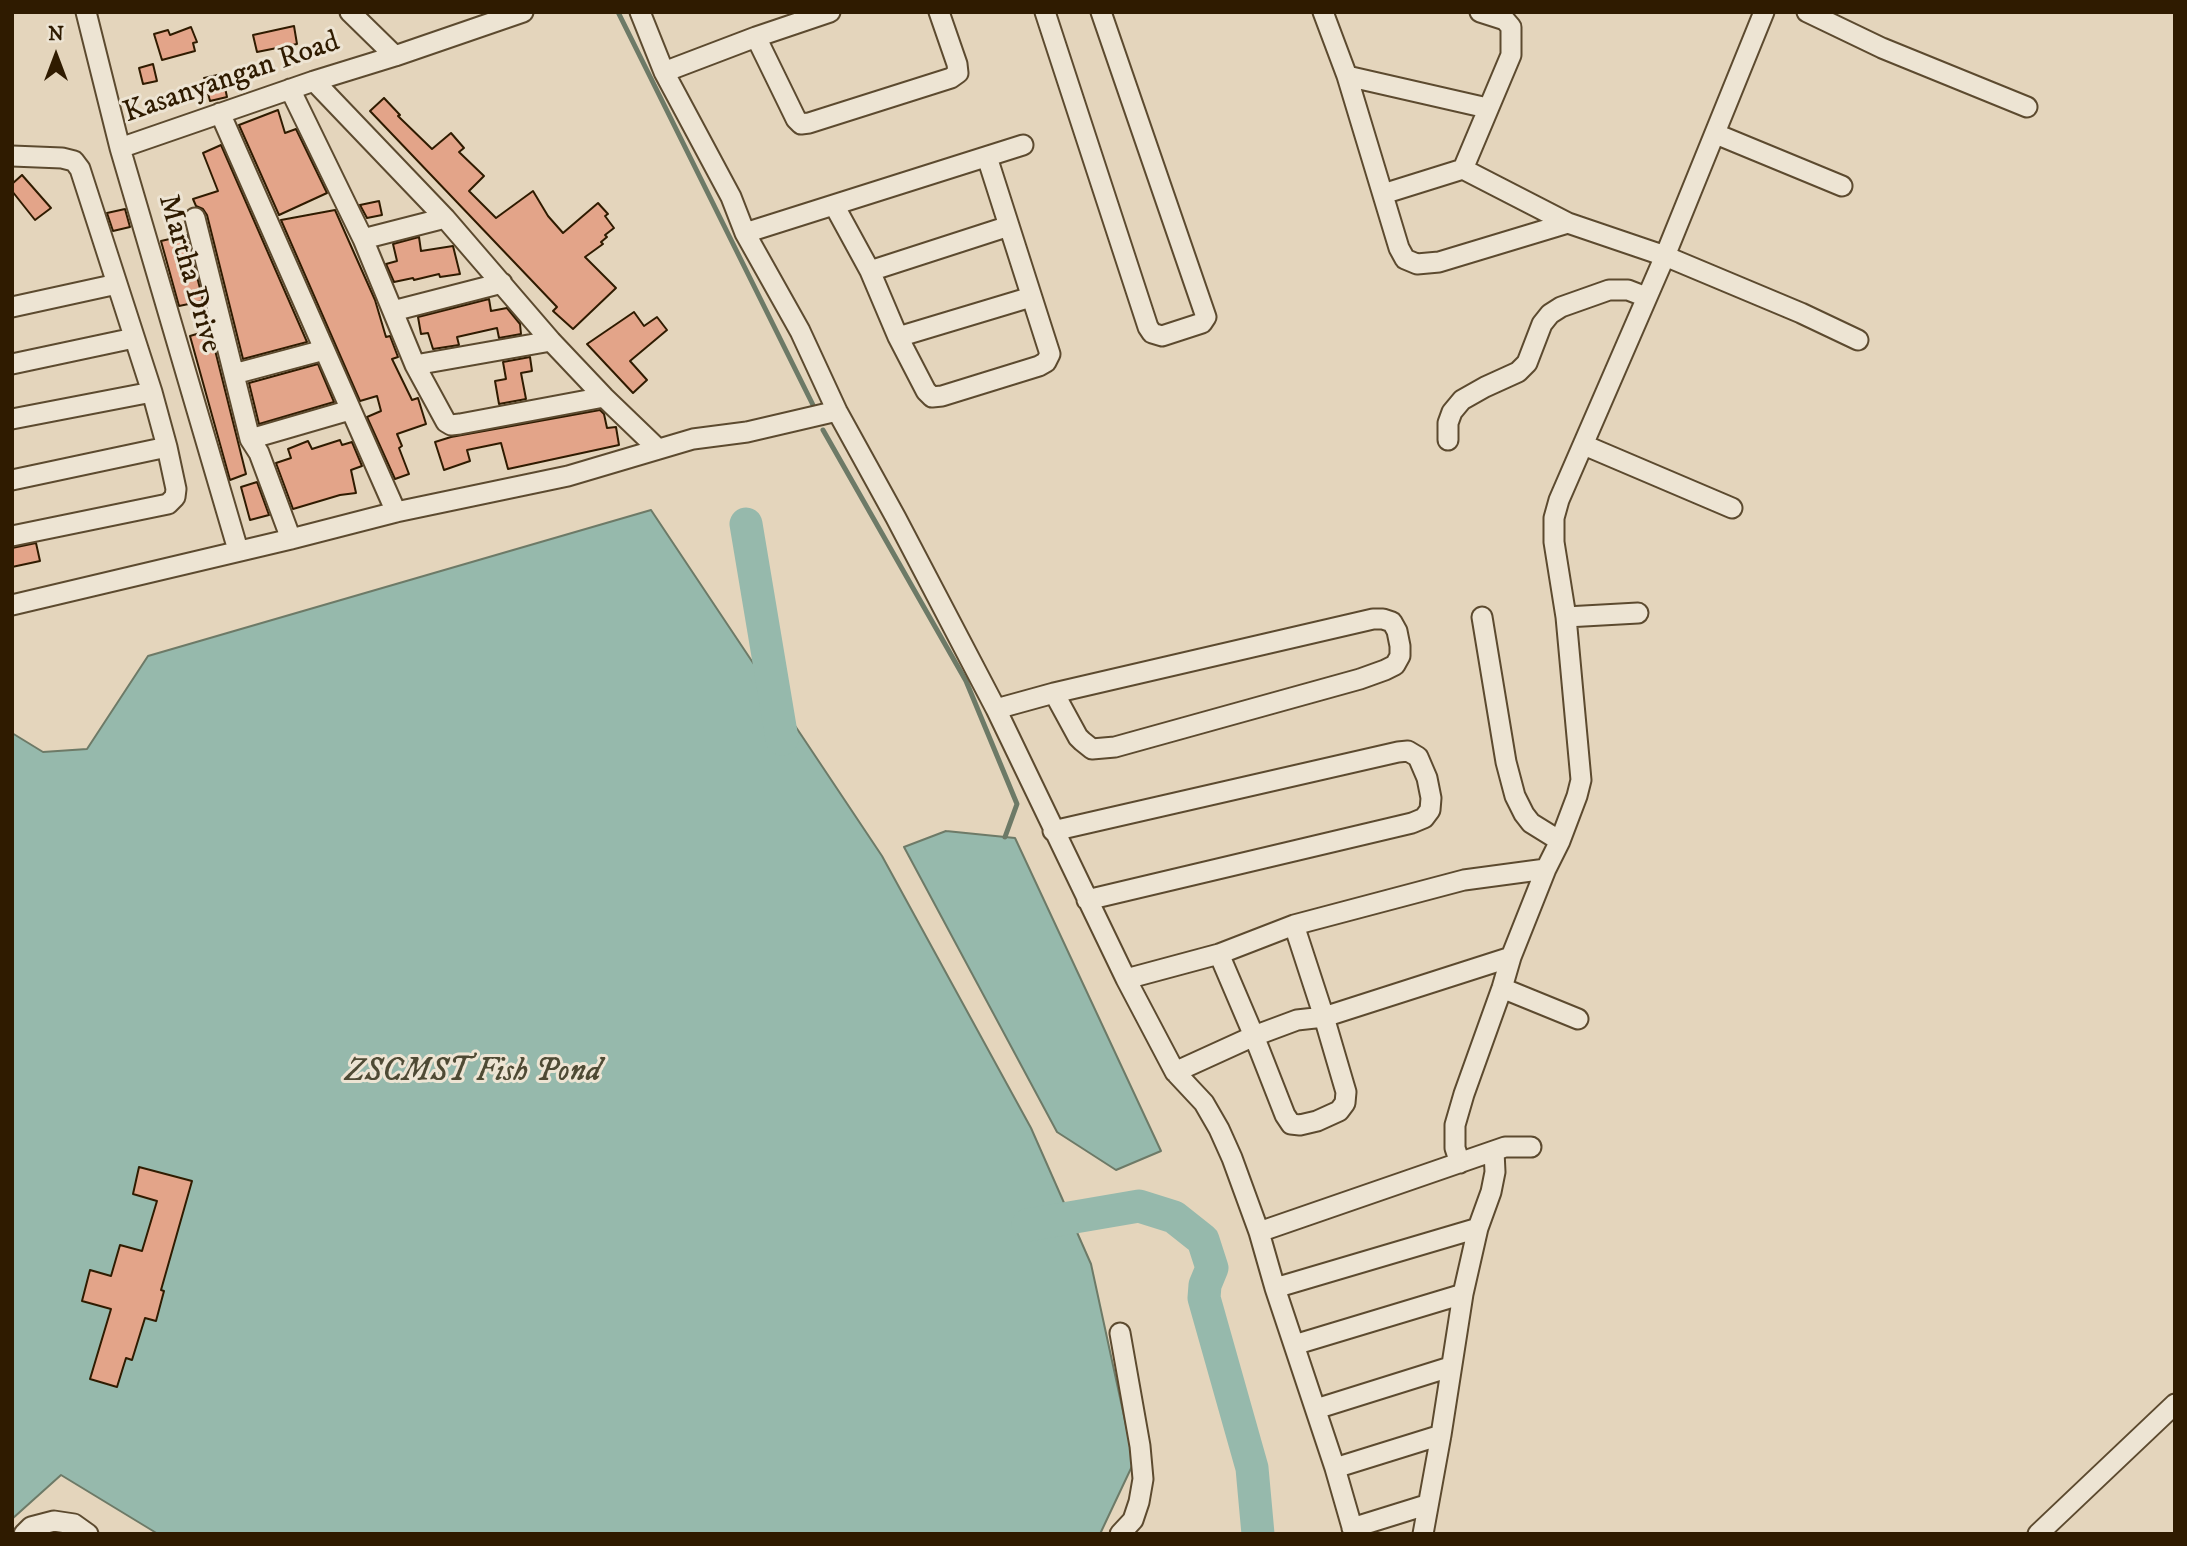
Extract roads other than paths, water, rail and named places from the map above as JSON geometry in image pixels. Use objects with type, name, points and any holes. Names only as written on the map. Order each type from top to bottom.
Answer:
[{"type":"street","name":"Martha Drive","points":[[86,12],[120,148],[238,550]]},
{"type":"street","points":[[350,12],[396,56]]},
{"type":"street","name":"Kasanyangan Road","points":[[120,148],[314,80],[396,56],[523,12]]},
{"type":"street","points":[[640,12],[664,72],[731,197],[746,233],[800,331],[837,411],[996,709],[1126,979],[1175,1072],[1204,1103],[1219,1129],[1259,1232],[1353,1531],[1426,1505]]},
{"type":"street","points":[[664,72],[831,12]]},
{"type":"street","points":[[756,37],[796,118],[801,124],[809,123],[951,78],[958,73],[939,12]]},
{"type":"street","points":[[1045,12],[1148,327],[1152,333],[1162,335],[1202,323],[1206,317],[1101,12]]},
{"type":"street","points":[[1323,12],[1347,76],[1399,248],[1405,259],[1418,264],[1438,262],[1568,223]]},
{"type":"street","points":[[1462,169],[1511,55],[1511,27],[1506,20],[1480,12]]},
{"type":"street","points":[[1460,1163],[1455,1148],[1455,1125],[1464,1094],[1511,957],[1560,841],[1581,780],[1566,617],[1554,542],[1554,518],[1559,500],[1716,134],[1764,12]]},
{"type":"street","points":[[1807,12],[1882,48],[2027,107]]},
{"type":"street","points":[[1347,76],[1488,108]]},
{"type":"street","points":[[314,80],[445,218],[551,341],[657,448]]},
{"type":"street","points":[[290,89],[363,239],[415,365],[446,422],[452,425],[604,397]]},
{"type":"street","points":[[220,113],[396,512]]},
{"type":"street","points":[[1716,134],[1842,186]]},
{"type":"street","points":[[746,233],[1023,145]]},
{"type":"street","points":[[12,156],[62,158],[74,161],[80,169],[152,392],[176,489],[175,497],[168,504],[12,536]]},
{"type":"street","points":[[834,205],[870,271],[898,337],[926,391],[932,397],[1039,366],[1046,362],[1050,354],[987,157]]},
{"type":"street","points":[[1383,194],[1462,169],[1568,223],[1665,256],[1791,308],[1858,340]]},
{"type":"street","points":[[195,218],[250,439],[259,453],[291,540]]},
{"type":"street","points":[[363,239],[445,218]]},
{"type":"street","points":[[870,271],[1009,226]]},
{"type":"street","points":[[393,311],[502,283]]},
{"type":"street","points":[[12,307],[117,285]]},
{"type":"street","points":[[1448,440],[1448,423],[1452,411],[1473,393],[1518,372],[1527,363],[1542,324],[1550,314],[1570,303],[1609,290],[1628,290],[1646,297]]},
{"type":"street","points":[[898,337],[1031,297]]},
{"type":"street","points":[[12,364],[134,338]]},
{"type":"street","points":[[415,365],[551,341]]},
{"type":"street","points":[[234,374],[324,349]]},
{"type":"street","points":[[12,419],[152,392]]},
{"type":"street","points":[[250,439],[350,410]]},
{"type":"street","points":[[12,605],[238,550],[291,540],[396,512],[568,476],[693,439],[747,432],[837,411]]},
{"type":"street","points":[[1584,445],[1732,508]]},
{"type":"street","points":[[12,480],[167,447]]},
{"type":"street","points":[[1566,617],[1638,613]]},
{"type":"street","points":[[1482,617],[1506,762],[1515,796],[1531,823],[1560,841]]},
{"type":"street","points":[[996,709],[1054,693],[1373,619],[1392,622],[1400,646],[1400,656],[1395,665],[1360,679],[1115,747],[1092,749],[1082,741],[1054,693]]},
{"type":"street","points":[[1054,831],[1398,752],[1408,751],[1418,757],[1427,778],[1431,798],[1430,810],[1424,818],[1412,823],[1087,900]]},
{"type":"street","points":[[1126,979],[1219,954],[1294,925],[1464,880],[1546,869]]},
{"type":"street","points":[[1219,954],[1284,1115],[1291,1124],[1317,1121],[1339,1111],[1345,1103],[1346,1092],[1294,925]]},
{"type":"street","points":[[1175,1072],[1254,1036],[1297,1020],[1324,1017],[1511,957]]},
{"type":"street","points":[[1502,988],[1578,1019]]},
{"type":"street","points":[[1259,1232],[1494,1151],[1515,1146],[1531,1147]]},
{"type":"street","points":[[1423,1534],[1462,1294],[1478,1228],[1491,1192],[1495,1172],[1494,1151]]},
{"type":"street","points":[[1275,1288],[1478,1228]]},
{"type":"street","points":[[1294,1345],[1462,1294]]},
{"type":"street","points":[[1120,1333],[1140,1446],[1143,1479],[1133,1520],[1120,1534]]},
{"type":"street","points":[[1316,1409],[1450,1367]]},
{"type":"street","points":[[2038,1534],[2175,1404]]},
{"type":"street","points":[[1335,1468],[1441,1435]]},
{"type":"street","points":[[24,1534],[32,1527],[54,1521],[74,1524],[89,1534]]},
{"type":"water","name":"ZSCMST Fish Pond","points":[[651,510],[882,856],[1031,1128],[1091,1264],[1134,1462],[1100,1534],[158,1534],[61,1475],[12,1519],[12,733],[43,752],[87,749],[148,656]]},
{"type":"water","points":[[946,831],[1015,838],[1161,1151],[1116,1170],[1057,1132],[904,847]]},
{"type":"waterway","points":[[618,12],[814,407]]},
{"type":"waterway","points":[[823,430],[966,681],[1017,804],[1005,837]]},
{"type":"waterway","points":[[746,524],[782,739]]},
{"type":"waterway","points":[[1028,1225],[1139,1206],[1174,1217],[1203,1240],[1212,1268],[1205,1285],[1204,1298],[1252,1468],[1258,1534]]}]
